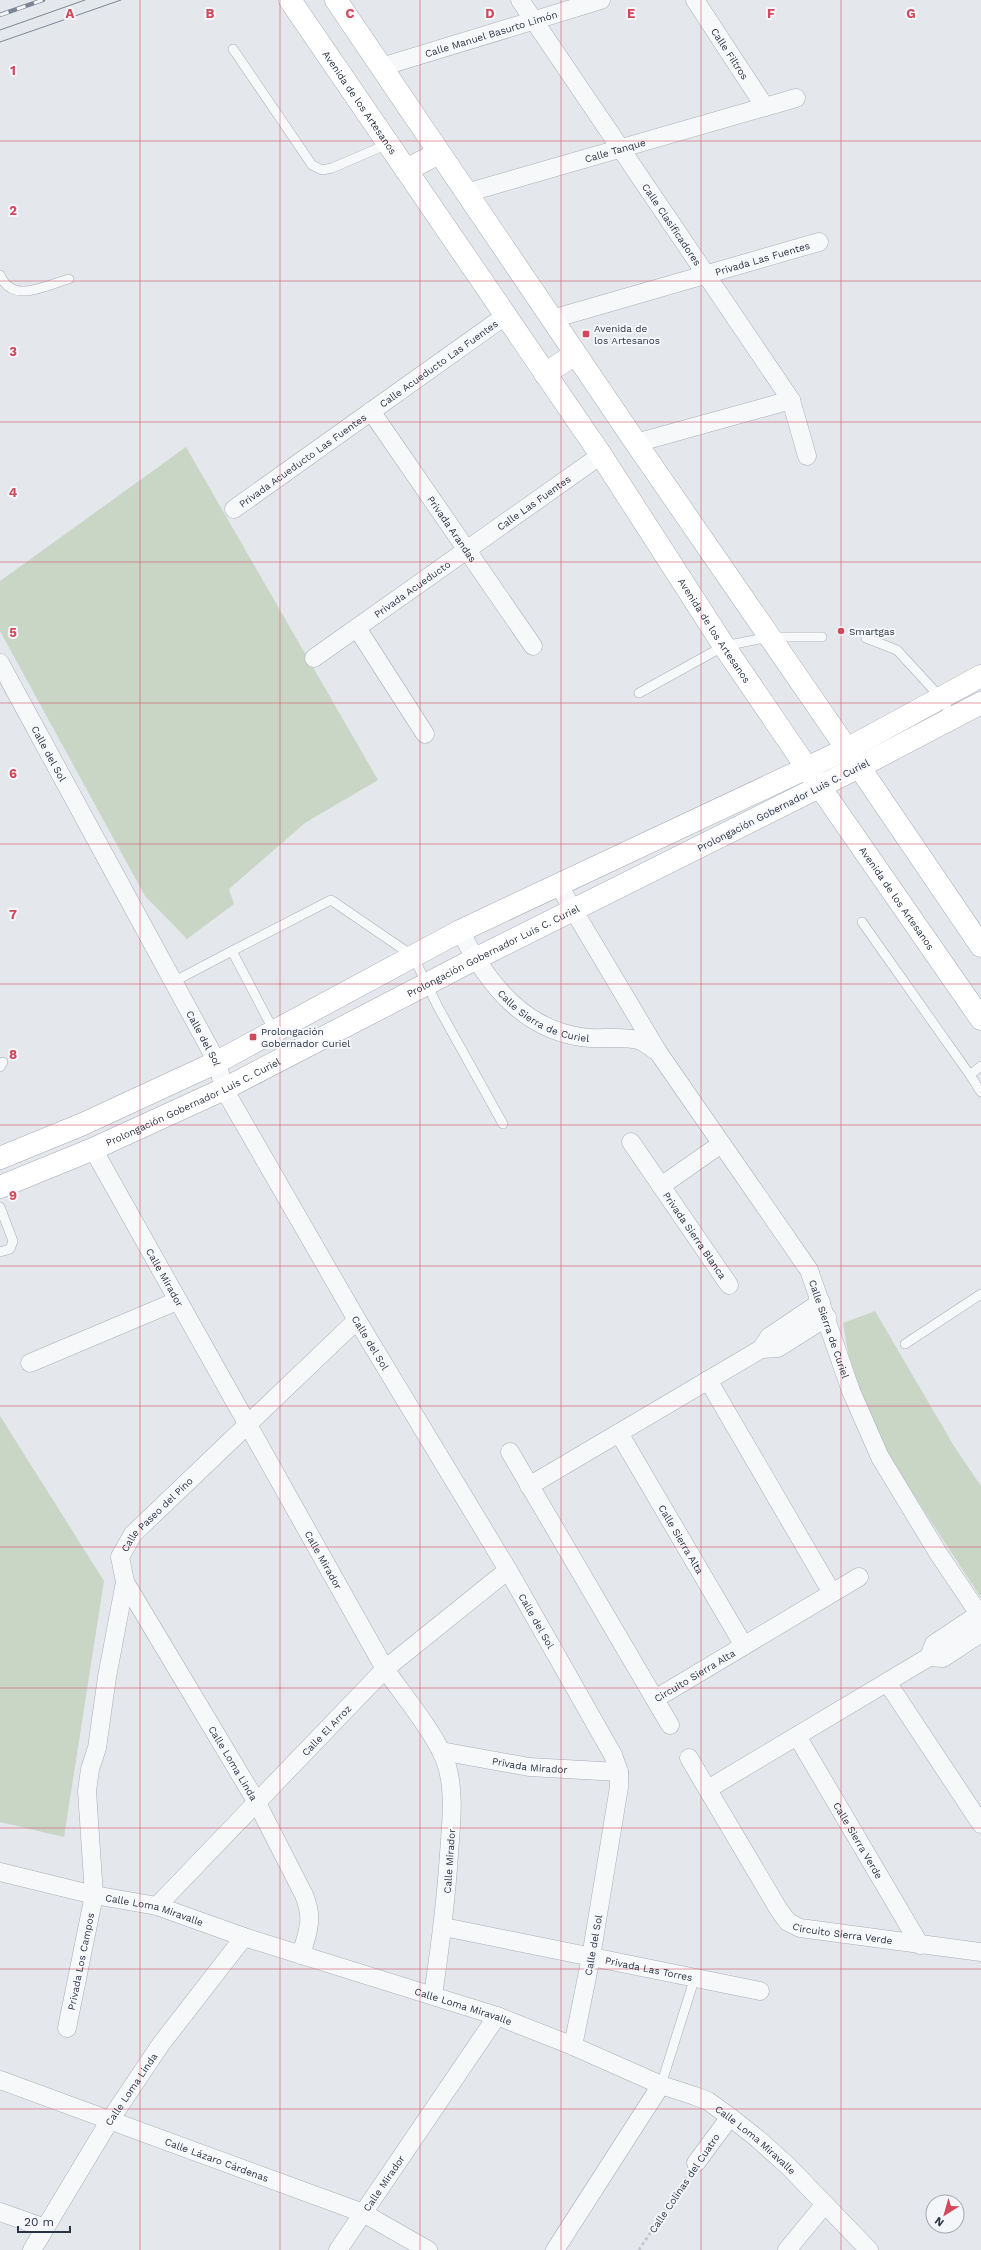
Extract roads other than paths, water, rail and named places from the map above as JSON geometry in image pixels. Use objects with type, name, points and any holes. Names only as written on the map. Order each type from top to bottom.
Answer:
[{"type":"main road","name":"Avenida de los Artesanos","points":[[290,0],[601,455],[724,646],[819,787],[981,1019]]},
{"type":"main road","points":[[336,0],[575,354],[981,946]]},
{"type":"main road","points":[[406,170],[439,153]]},
{"type":"main road","points":[[545,374],[575,354]]},
{"type":"main road","name":"Prolongación Gobernador Luis C. Curiel","points":[[0,1187],[93,1149],[224,1089],[475,959],[574,911],[819,787],[853,758],[941,698],[981,676]]},
{"type":"main road","name":"Prolongación Gobernador Luis C. Curiel","points":[[0,1158],[83,1124],[217,1062],[460,931],[807,768],[853,758],[953,717],[981,703]]},
{"type":"street","name":"Calle Clasificadores","points":[[520,0],[791,400],[807,456]]},
{"type":"street","name":"Calle Manuel Basurto Limón","points":[[381,67],[601,0]]},
{"type":"street","name":"Calle Filtros","points":[[695,0],[765,107]]},
{"type":"street","name":"Calle Tanque","points":[[466,193],[796,98]]},
{"type":"street","name":"Privada Las Fuentes","points":[[706,275],[819,242]]},
{"type":"street","points":[[552,319],[706,275]]},
{"type":"street","name":"Calle Acueducto Las Fuentes","points":[[371,411],[506,316]]},
{"type":"street","points":[[636,443],[791,400]]},
{"type":"street","name":"Privada Acueducto Las Fuentes","points":[[234,509],[371,411]]},
{"type":"street","name":"Privada Arandas","points":[[371,411],[533,646]]},
{"type":"street","name":"Calle Las Fuentes","points":[[467,550],[601,455]]},
{"type":"street","name":"Privada Acueducto","points":[[314,658],[467,550]]},
{"type":"street","points":[[357,628],[425,734]]},
{"type":"street","name":"Calle del Sol","points":[[0,663],[217,1062],[224,1089],[357,1320],[508,1570],[613,1755],[619,1772],[619,1788],[591,1957],[573,2046]]},
{"type":"street","name":"Calle Sierra de Curiel","points":[[558,884],[658,1052],[809,1270],[851,1391],[880,1457],[938,1553],[980,1616]]},
{"type":"street","name":"Calle Sierra de Curiel","points":[[460,931],[475,959],[502,993],[536,1023],[558,1032],[579,1037],[638,1040],[658,1052]]},
{"type":"street","name":"Privada Sierra Blanca","points":[[630,1142],[729,1285]]},
{"type":"street","name":"Privada Sierra Blanca","points":[[661,1186],[721,1144]]},
{"type":"street","name":"Calle Mirador","points":[[93,1149],[177,1301],[249,1423],[386,1669],[441,1751],[448,1767],[452,1820],[444,1927],[433,1995]]},
{"type":"street","points":[[30,1363],[177,1301]]},
{"type":"street","points":[[530,1486],[761,1349],[778,1348],[824,1310]]},
{"type":"street","name":"Calle Paseo del Pino","points":[[94,1895],[87,1791],[90,1769],[97,1748],[107,1677],[125,1582],[120,1557],[133,1534],[357,1320]]},
{"type":"street","points":[[708,1380],[832,1593]]},
{"type":"street","name":"Calle Sierra Alta","points":[[618,1433],[744,1646]]},
{"type":"street","name":"Circuito Sierra Alta","points":[[510,1452],[655,1699],[859,1577]]},
{"type":"street","name":"Calle El Arroz","points":[[157,1906],[256,1801],[386,1669],[508,1570]]},
{"type":"street","name":"Calle Loma Linda","points":[[125,1582],[256,1801],[310,1909],[310,1924],[301,1955]]},
{"type":"street","points":[[929,1657],[934,1644],[980,1616]]},
{"type":"street","points":[[708,1789],[929,1657],[943,1658],[981,1633]]},
{"type":"street","points":[[887,1682],[981,1824]]},
{"type":"street","points":[[655,1699],[670,1725]]},
{"type":"street","name":"Calle Sierra Verde","points":[[797,1736],[920,1945]]},
{"type":"street","name":"Privada Mirador","points":[[441,1751],[529,1768],[619,1772]]},
{"type":"street","name":"Circuito Sierra Verde","points":[[689,1758],[778,1910],[788,1922],[800,1928],[981,1952]]},
{"type":"street","name":"Calle Loma Miravalle","points":[[0,1872],[94,1895],[157,1906],[244,1937],[498,2016],[573,2046],[660,2085],[695,2096],[730,2117],[788,2166],[869,2250]]},
{"type":"street","name":"Privada Los Campos","points":[[67,2028],[94,1895]]},
{"type":"street","name":"Privada Las Torres","points":[[444,1927],[760,1991]]},
{"type":"street","name":"Calle Loma Linda","points":[[32,2250],[110,2120],[161,2044],[244,1937]]},
{"type":"street","name":"Calle Mirador","points":[[338,2250],[498,2016]]},
{"type":"street","name":"Calle Lázaro Cárdenas","points":[[0,2080],[363,2213],[428,2250]]},
{"type":"street","points":[[555,2250],[660,2085]]},
{"type":"street","name":"Calle Colinas del Cuatro","points":[[696,2163],[730,2117]]},
{"type":"street","points":[[787,2250],[825,2204]]},
{"type":"street","points":[[0,2212],[45,2228]]},
{"type":"lane","points":[[233,49],[312,165],[322,170],[332,168],[388,144]]},
{"type":"lane","points":[[0,275],[4,283],[13,291],[23,292],[69,279]]},
{"type":"lane","points":[[639,693],[724,646],[770,637],[822,637]]},
{"type":"lane","points":[[866,638],[897,650],[941,698],[953,717]]},
{"type":"lane","points":[[173,982],[331,900],[412,956],[438,1007],[503,1124]]},
{"type":"lane","points":[[862,922],[981,1092]]},
{"type":"lane","points":[[232,951],[287,1056]]},
{"type":"lane","points":[[970,1075],[981,1066]]},
{"type":"lane","points":[[0,1207],[13,1242],[10,1249],[0,1252]]},
{"type":"lane","points":[[906,1344],[981,1294]]},
{"type":"lane","points":[[660,2085],[695,1978]]},
{"type":"tram line","points":[[0,30],[85,0]]},
{"type":"tram line","points":[[0,42],[121,0]]},
{"type":"railway","points":[[0,15],[43,0]]},
{"type":"place","name":"Avenida de los Artesanos","points":[[586,334]]},
{"type":"place","name":"Smartgas","points":[[841,631]]},
{"type":"place","name":"Prolongación Gobernador Curiel","points":[[253,1037]]}]
